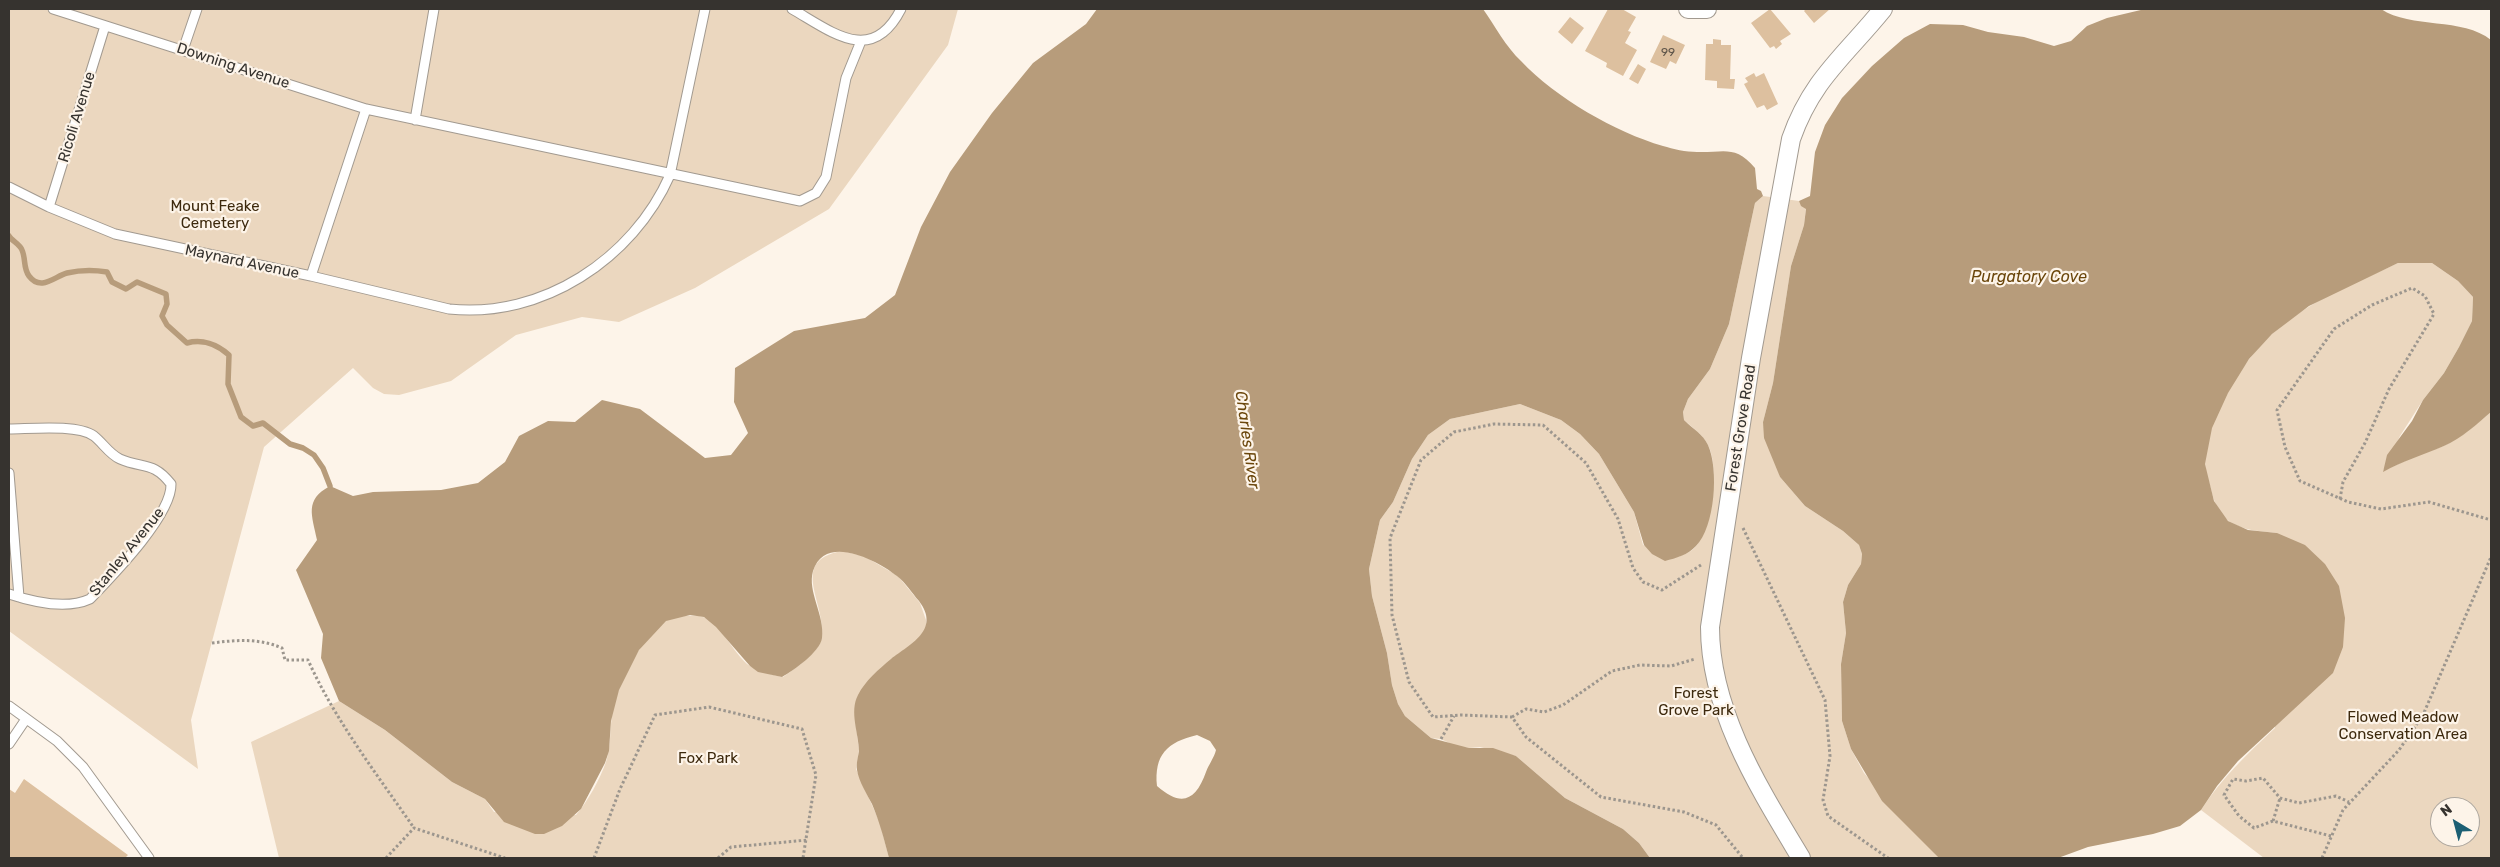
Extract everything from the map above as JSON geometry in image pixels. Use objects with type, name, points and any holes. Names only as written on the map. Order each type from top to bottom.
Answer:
[{"type":"street","points":[[1688,9],[1707,9]]},
{"type":"street","name":"Forest Grove Road","points":[[1801,858],[1772,810],[1739,744],[1720,700],[1710,655],[1710,627],[1752,349],[1791,139],[1805,104],[1826,72],[1882,9]]},
{"type":"lane","name":"Downing Avenue","points":[[53,9],[366,109],[670,175],[800,201],[816,193],[826,177],[846,78],[861,41]]},
{"type":"lane","points":[[183,50],[197,9]]},
{"type":"lane","points":[[415,120],[434,9]]},
{"type":"lane","points":[[310,276],[449,308],[484,310],[516,304],[561,288],[601,263],[644,221],[670,175],[706,9]]},
{"type":"lane","points":[[792,9],[832,32],[861,41],[877,38],[884,34],[902,9]]},
{"type":"lane","name":"Ricoli Avenue","points":[[49,207],[105,26]]},
{"type":"lane","name":"Maynard Avenue","points":[[9,187],[97,228],[132,238],[310,276],[366,109]]},
{"type":"lane","name":"Stanley Avenue","points":[[9,429],[81,431],[92,435],[121,460],[151,466],[171,484],[171,493],[167,504],[153,526],[90,599],[81,604],[58,604],[9,594]]},
{"type":"lane","points":[[9,473],[18,597]]},
{"type":"lane","points":[[9,706],[57,741],[83,767],[149,858]]},
{"type":"lane","points":[[9,744],[26,719]]},
{"type":"path","points":[[2340,499],[2343,482],[2365,443],[2389,388],[2434,314],[2425,296],[2412,288],[2372,305],[2334,330],[2277,410],[2285,448],[2300,481],[2340,499],[2381,509],[2429,502],[2491,520]]},
{"type":"path","points":[[1710,655],[1671,666],[1640,665],[1612,671],[1563,705],[1544,712],[1526,709],[1512,717],[1454,715],[1433,717],[1409,682],[1392,615],[1390,538],[1421,460],[1454,432],[1494,424],[1543,425],[1586,463],[1618,519],[1633,568],[1643,582],[1662,590],[1699,568],[1723,546]]},
{"type":"path","points":[[1729,503],[1750,540],[1825,700],[1830,756],[1823,800],[1828,816],[1888,858]]},
{"type":"path","points":[[2322,858],[2337,820],[2349,802],[2399,750],[2424,715],[2491,557]]},
{"type":"path","points":[[212,643],[240,640],[271,642],[282,648],[285,660],[308,660],[323,693],[338,717],[414,828],[506,858]]},
{"type":"path","points":[[594,858],[620,789],[655,715],[709,707],[802,729],[816,775],[808,840],[803,858]]},
{"type":"path","points":[[1442,739],[1454,715]]},
{"type":"path","points":[[1512,717],[1526,737],[1601,797],[1684,812],[1716,825],[1742,858]]},
{"type":"path","points":[[2331,836],[2273,821],[2254,828],[2239,816],[2224,795],[2233,779],[2246,781],[2263,778],[2280,798],[2299,803],[2336,796],[2349,802]]},
{"type":"path","points":[[2273,821],[2280,798]]},
{"type":"path","points":[[386,858],[414,828]]},
{"type":"path","points":[[718,858],[731,847],[808,840]]},
{"type":"green space","name":"Mount Feake Cemetery","points":[[9,9],[958,9],[948,45],[829,209],[695,288],[619,322],[582,317],[516,335],[451,381],[399,395],[384,394],[373,388],[353,368],[264,447],[191,720],[198,769],[9,631]]},
{"type":"green space","name":"Forest Grove Park","points":[[1763,196],[1799,201],[1806,208],[1804,225],[1791,266],[1773,383],[1763,422],[1780,477],[1805,506],[1843,531],[1859,545],[1862,554],[1861,564],[1848,585],[1843,602],[1846,633],[1841,664],[1842,721],[1851,749],[1864,773],[1939,858],[1650,858],[1639,843],[1623,829],[1565,798],[1516,756],[1480,747],[1455,746],[1441,739],[1431,738],[1405,716],[1398,704],[1392,685],[1387,653],[1372,596],[1369,569],[1380,520],[1393,502],[1412,459],[1428,435],[1450,419],[1520,404],[1561,420],[1580,434],[1599,454],[1634,512],[1643,545],[1678,557],[1691,551],[1697,545],[1710,510],[1713,481],[1712,455],[1706,441],[1684,420],[1683,412],[1688,399],[1710,369],[1729,324],[1755,203]]},
{"type":"green space","name":"Flowed Meadow Conservation Area","points":[[2398,263],[2432,263],[2458,281],[2473,297],[2472,321],[2459,347],[2444,373],[2423,400],[2400,436],[2383,471],[2418,455],[2444,446],[2464,434],[2491,412],[2491,858],[2264,858],[2201,810],[2226,777],[2275,728],[2277,533],[2241,527],[2226,519],[2220,511],[2215,502],[2206,473],[2205,463],[2211,429],[2218,411],[2237,376],[2260,346],[2286,322],[2316,302]]},
{"type":"green space","name":"Fox Park","points":[[842,551],[864,556],[898,576],[920,603],[926,620],[926,628],[917,641],[878,671],[857,698],[855,718],[859,750],[856,769],[880,823],[889,858],[279,858],[251,742],[339,701],[385,730],[452,782],[485,799],[494,812],[576,815],[593,790],[606,762],[612,712],[621,683],[641,647],[657,628],[665,621],[677,617],[699,616],[706,618],[713,623],[750,666],[783,677],[805,661],[819,645],[822,627],[813,574],[816,564],[825,556]]},
{"type":"water","name":"Charles River","points":[[1097,9],[1483,9],[1506,43],[1535,75],[1587,112],[1625,132],[1663,146],[1688,151],[1728,151],[1748,160],[1755,168],[1757,189],[1761,191],[1763,196],[1755,203],[1729,324],[1710,369],[1688,399],[1683,412],[1684,420],[1706,441],[1713,468],[1714,482],[1711,512],[1707,526],[1696,546],[1686,554],[1665,561],[1652,554],[1644,545],[1634,512],[1599,454],[1580,434],[1561,420],[1520,404],[1450,419],[1428,435],[1412,459],[1393,502],[1380,520],[1369,569],[1372,596],[1387,653],[1392,685],[1398,704],[1405,716],[1431,738],[1469,748],[1493,748],[1516,756],[1565,798],[1623,829],[1639,843],[1650,858],[889,858],[875,811],[861,783],[857,770],[859,744],[854,716],[855,702],[864,685],[891,659],[914,642],[925,628],[927,620],[925,611],[906,584],[877,563],[852,553],[828,554],[819,560],[813,571],[812,587],[821,621],[822,638],[812,655],[782,677],[758,672],[750,666],[716,627],[704,617],[690,615],[666,621],[639,650],[619,690],[611,721],[609,751],[605,763],[581,809],[562,826],[544,834],[535,834],[504,822],[485,799],[452,782],[385,730],[339,701],[321,658],[323,634],[296,570],[317,540],[312,509],[316,497],[322,491],[330,486],[353,496],[373,492],[441,490],[478,483],[505,462],[519,436],[548,421],[575,422],[602,400],[640,409],[705,458],[731,455],[748,433],[734,402],[735,368],[794,331],[865,318],[895,295],[921,227],[950,172],[992,113],[1033,63],[1086,24]],"holes":[[[1197,735],[1210,741],[1216,750],[1202,782],[1193,795],[1181,799],[1166,793],[1157,786],[1160,758],[1170,746]]]},
{"type":"water","name":"Purgatory Cove","points":[[2145,9],[2381,9],[2407,19],[2466,28],[2491,40],[2491,412],[2451,443],[2383,472],[2387,455],[2412,421],[2423,400],[2444,373],[2472,321],[2473,297],[2458,281],[2432,263],[2398,263],[2309,306],[2272,334],[2249,359],[2228,393],[2212,428],[2205,464],[2214,501],[2228,521],[2248,530],[2277,533],[2305,545],[2325,564],[2339,586],[2345,618],[2343,647],[2333,673],[2238,761],[2217,786],[2201,810],[2180,826],[2153,834],[2088,847],[2058,858],[1939,858],[1882,801],[1851,749],[1842,721],[1841,664],[1846,633],[1843,602],[1848,585],[1861,564],[1862,554],[1859,545],[1843,531],[1805,506],[1780,477],[1764,438],[1763,422],[1773,383],[1791,266],[1804,225],[1806,209],[1801,206],[1799,201],[1810,196],[1815,152],[1825,125],[1842,98],[1872,66],[1904,38],[1930,24],[1963,25],[1988,32],[2024,37],[2054,46],[2071,41],[2087,26],[2107,18]]},
{"type":"building","points":[[1608,9],[1622,9],[1636,17],[1628,31],[1631,32],[1625,43],[1637,50],[1623,76],[1606,67],[1607,63],[1585,51]]},
{"type":"building","points":[[1770,9],[1791,34],[1780,41],[1782,44],[1776,49],[1774,46],[1770,48],[1751,23]]},
{"type":"building","points":[[1806,9],[1830,9],[1814,23],[1804,11]]},
{"type":"building","points":[[1570,17],[1584,28],[1572,44],[1558,32]]},
{"type":"building","points":[[1663,35],[1685,45],[1676,64],[1670,61],[1666,69],[1650,62]]},
{"type":"building","points":[[1713,39],[1721,40],[1721,45],[1731,45],[1730,79],[1735,79],[1734,89],[1717,88],[1717,81],[1705,80],[1706,44],[1713,44]]},
{"type":"building","points":[[1638,64],[1646,69],[1638,84],[1629,79]]},
{"type":"building","points":[[1754,73],[1756,77],[1764,73],[1778,104],[1767,110],[1764,105],[1757,108],[1744,84],[1748,82],[1745,78]]},
{"type":"building","points":[[24,779],[128,855],[125,858],[9,858],[9,789],[15,793]]},
{"type":"waterway","points":[[9,236],[21,248],[29,276],[38,283],[48,282],[67,273],[98,271],[107,272],[112,282],[126,289],[137,282],[166,294],[167,304],[162,316],[167,325],[187,343],[209,343],[229,355],[228,384],[241,417],[253,426],[263,423],[290,444],[303,448],[314,455],[323,468],[330,486]]}]
